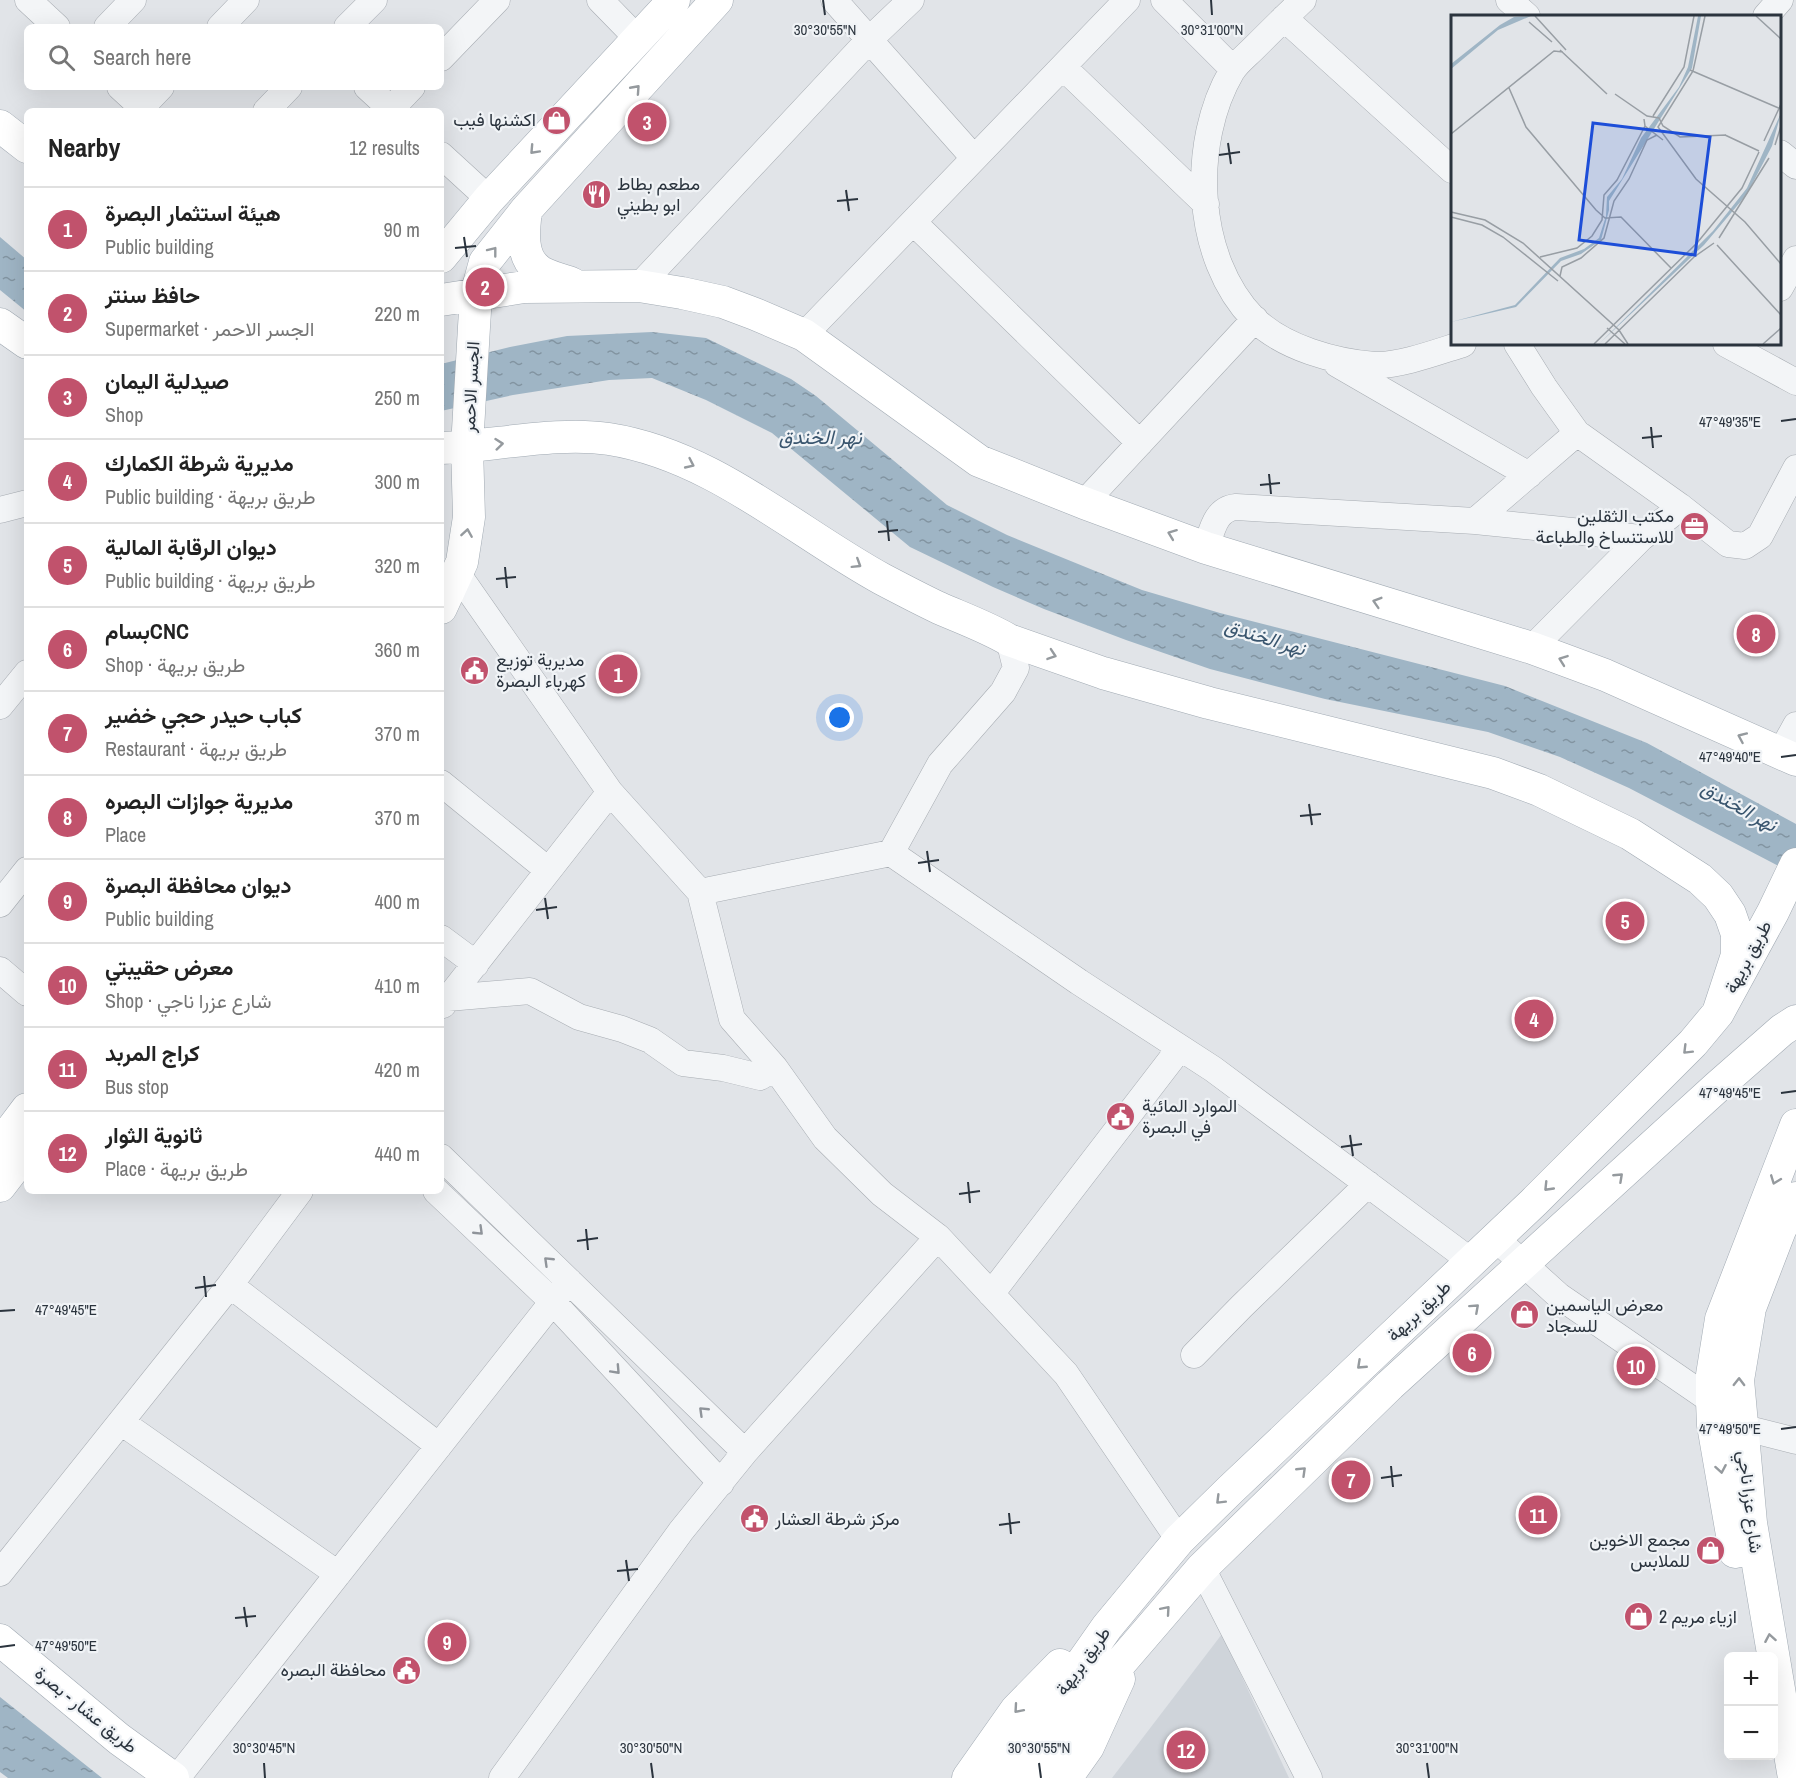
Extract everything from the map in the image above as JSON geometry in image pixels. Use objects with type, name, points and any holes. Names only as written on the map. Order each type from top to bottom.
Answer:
[{"type":"main road","points":[[444,253],[489,199],[674,0]]},
{"type":"main road","name":"الجسر الاحمر","points":[[444,601],[462,562],[470,517],[454,447],[469,412],[476,295],[485,262],[526,210],[717,0]]},
{"type":"main road","points":[[0,126],[24,145]]},
{"type":"main road","points":[[526,210],[525,250],[536,268],[580,287]]},
{"type":"main road","points":[[444,300],[524,287],[639,286],[682,292],[723,302],[804,335],[980,462],[1206,548],[1532,648],[1605,675],[1788,757]]},
{"type":"main road","points":[[0,324],[24,341]]},
{"type":"main road","points":[[454,447],[578,436],[629,442],[660,451],[693,465],[740,490],[880,578],[936,607],[1009,640],[1103,673],[1209,703],[1493,773],[1539,790],[1630,834],[1700,879],[1718,896],[1730,914],[1737,934],[1737,956],[1718,1013]]},
{"type":"main road","name":"طريق بريهة","points":[[1063,1710],[1107,1627],[1179,1540],[1534,1202],[1693,1043],[1718,1013],[1773,912],[1796,864]]},
{"type":"main road","name":"طريق بريهة","points":[[1063,1710],[1134,1646],[1202,1568],[1390,1385],[1717,1087],[1782,1030],[1796,1021]]},
{"type":"main road","points":[[0,1186],[8,1142],[24,1114]]},
{"type":"main road","name":"شارع عزرا ناجي","points":[[1751,1652],[1713,1425],[1712,1375],[1721,1319],[1796,1125]]},
{"type":"main road","name":"شارع عزرا ناجي","points":[[1794,1778],[1751,1523],[1738,1380],[1750,1308],[1788,1233],[1796,1198]]},
{"type":"main road","points":[[968,1778],[1016,1710],[1082,1643],[1107,1627]]},
{"type":"main road","name":"طريق عشار - بصرة","points":[[0,1640],[119,1739],[175,1778]]},
{"type":"main road","points":[[1066,1778],[1088,1747],[1134,1646]]},
{"type":"main road","points":[[1001,1778],[1063,1710]]},
{"type":"main road","points":[[1030,1778],[1063,1710]]},
{"type":"main road","points":[[1770,1760],[1773,1778]]},
{"type":"street","points":[[28,0],[54,24]]},
{"type":"street","points":[[110,24],[133,0]]},
{"type":"street","points":[[223,24],[246,0]]},
{"type":"street","points":[[350,24],[374,0]]},
{"type":"street","points":[[444,54],[497,0]]},
{"type":"street","points":[[600,0],[638,39]]},
{"type":"street","points":[[834,0],[974,158]]},
{"type":"street","points":[[639,286],[869,40],[911,0]]},
{"type":"street","points":[[804,335],[1127,0]]},
{"type":"street","points":[[1164,0],[1233,69]]},
{"type":"street","points":[[1303,0],[1233,69],[1223,90],[1205,146],[1203,174],[1209,226],[1216,254],[1235,292],[1255,319],[1287,342],[1326,358],[1529,475]]},
{"type":"street","points":[[1767,15],[1780,0]]},
{"type":"street","points":[[1284,18],[1451,169]]},
{"type":"street","points":[[1063,67],[1206,204]]},
{"type":"street","points":[[123,90],[140,108]]},
{"type":"street","points":[[144,108],[159,90]]},
{"type":"street","points":[[269,108],[286,90]]},
{"type":"street","points":[[370,90],[390,108]]},
{"type":"street","points":[[394,108],[409,90]]},
{"type":"street","points":[[1781,155],[1796,166]]},
{"type":"street","points":[[444,158],[489,199]]},
{"type":"street","points":[[913,222],[1140,443]]},
{"type":"street","points":[[1781,285],[1796,259]]},
{"type":"street","points":[[1084,503],[1255,319]]},
{"type":"street","points":[[1326,358],[1378,365],[1422,357],[1460,345]]},
{"type":"street","points":[[1517,345],[1577,433],[1681,507],[1728,544],[1745,546],[1760,536],[1796,468]]},
{"type":"street","points":[[1739,346],[1796,382]]},
{"type":"street","points":[[1475,521],[1577,433]]},
{"type":"street","points":[[0,510],[24,504]]},
{"type":"street","points":[[1532,648],[1641,538],[1681,507]]},
{"type":"street","points":[[1206,548],[1219,514],[1230,508],[1475,521],[1641,538]]},
{"type":"street","points":[[457,573],[610,792],[700,892],[732,1019],[775,1068],[825,1138],[882,1194],[938,1236],[1066,1374],[1179,1540]]},
{"type":"street","points":[[891,853],[940,764],[1002,692],[1016,668],[1009,640]]},
{"type":"street","points":[[0,706],[24,677]]},
{"type":"street","points":[[1788,757],[1796,725]]},
{"type":"street","points":[[444,785],[548,870]]},
{"type":"street","points":[[445,1003],[610,792]]},
{"type":"street","points":[[700,892],[891,853],[1078,982],[1213,1069],[1471,1261]]},
{"type":"street","points":[[0,904],[24,874]]},
{"type":"street","points":[[444,940],[476,964]]},
{"type":"street","points":[[0,970],[24,990]]},
{"type":"street","points":[[445,1003],[530,991],[579,1017],[622,1029],[650,1040],[683,1063],[723,1068],[760,1077],[775,1068]]},
{"type":"street","points":[[991,1294],[1180,1048]]},
{"type":"street","points":[[444,1160],[745,1452]]},
{"type":"street","points":[[1194,1355],[1368,1185]]},
{"type":"street","points":[[0,1573],[230,1285],[298,1194]]},
{"type":"street","points":[[439,1194],[552,1301],[721,1483]]},
{"type":"street","points":[[502,1778],[681,1531],[745,1452],[938,1236]]},
{"type":"street","points":[[1495,1238],[1559,1296],[1712,1401]]},
{"type":"street","points":[[175,1778],[569,1281]]},
{"type":"street","points":[[230,1285],[439,1446]]},
{"type":"street","points":[[121,1422],[338,1574]]},
{"type":"street","points":[[1741,1428],[1796,1441]]},
{"type":"street","points":[[1202,1568],[1309,1778]]},
{"type":"shaded area","points":[[1222,1634],[1289,1778],[1112,1778]]},
{"type":"water","points":[[0,237],[24,257],[24,310],[0,290]]},
{"type":"water","name":"نهر الخندق","points":[[652,332],[706,338],[791,379],[816,396],[947,505],[1007,535],[1142,590],[1220,613],[1505,686],[1647,743],[1796,824],[1796,875],[1629,788],[1560,757],[1488,732],[1325,699],[1210,669],[1126,640],[993,587],[910,547],[772,433],[706,400],[652,378],[609,380],[513,395],[444,410],[444,363],[567,336]]},
{"type":"water","points":[[0,1697],[102,1778],[8,1778],[0,1772]]},
{"type":"place","name":"اكشنها فيب","points":[[557,120]]},
{"type":"place","name":"صيدلية اليمان","points":[[647,122]]},
{"type":"place","name":"مطعم بطاط ابو بطيني","points":[[596,194]]},
{"type":"place","name":"حافظ سنتر","points":[[485,287]]},
{"type":"place","name":"مكتب الثقلين للاستنساخ والطباعة","points":[[1695,526]]},
{"type":"place","name":"مديرية جوازات البصره","points":[[1756,634]]},
{"type":"place","name":"مديرية توزيع كهرباء البصرة","points":[[475,670]]},
{"type":"place","name":"هيئة استثمار البصرة","points":[[618,674]]},
{"type":"place","name":"ديوان الرقابة المالية","points":[[1625,921]]},
{"type":"place","name":"مديرية شرطة الكمارك","points":[[1534,1019]]},
{"type":"place","name":"الموارد المائية في البصرة","points":[[1121,1116]]},
{"type":"place","name":"معرض الياسمين للسجاد","points":[[1525,1315]]},
{"type":"place","name":"بسامCNC","points":[[1472,1353]]},
{"type":"place","name":"معرض حقيبتي","points":[[1636,1366]]},
{"type":"place","name":"كباب حيدر حجي خضير","points":[[1351,1480]]},
{"type":"place","name":"كراج المربد","points":[[1538,1515]]},
{"type":"place","name":"مركز شرطة العشار","points":[[754,1519]]},
{"type":"place","name":"مجمع الاخوين للملابس","points":[[1711,1550]]},
{"type":"place","name":"ازياء مريم 2","points":[[1638,1617]]},
{"type":"place","name":"ديوان محافظة البصرة","points":[[447,1642]]},
{"type":"place","name":"محافظة البصره","points":[[407,1670]]},
{"type":"place","name":"ثانوية الثوار","points":[[1186,1750]]}]
